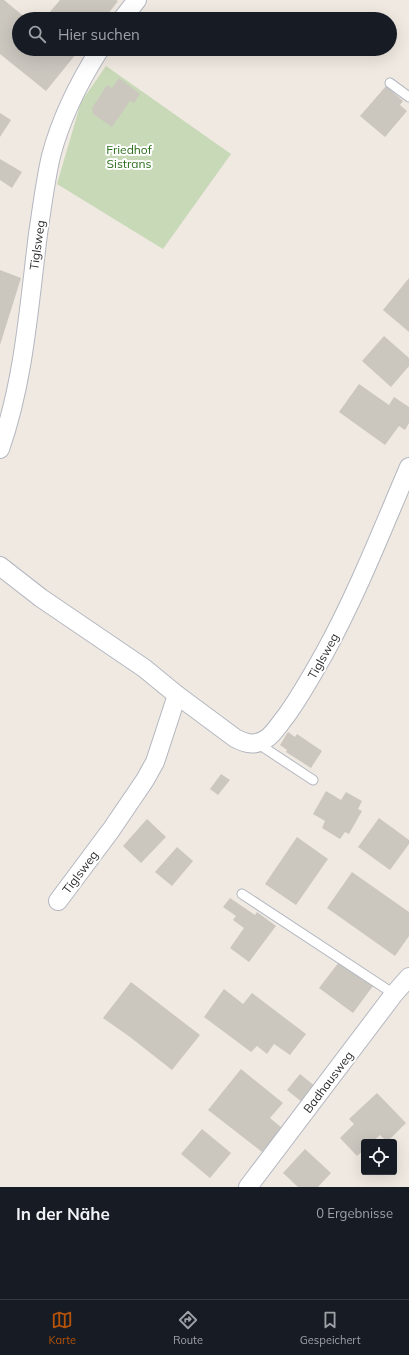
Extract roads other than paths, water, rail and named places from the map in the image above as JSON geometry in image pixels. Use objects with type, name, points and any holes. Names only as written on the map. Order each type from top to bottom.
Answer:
[{"type":"street","points":[[128,12],[137,0]]},
{"type":"street","name":"Tiglsweg","points":[[0,450],[6,432],[21,363],[44,189],[52,155],[67,108],[84,73],[95,56]]},
{"type":"street","name":"Tiglsweg","points":[[257,744],[267,738],[294,706],[320,661],[343,619],[409,467]]},
{"type":"street","points":[[0,566],[41,598],[144,668],[176,695],[235,738],[245,743],[257,744]]},
{"type":"street","name":"Tiglsweg","points":[[58,901],[111,830],[145,780],[155,762],[176,695]]},
{"type":"street","name":"Badhausweg","points":[[248,1187],[394,994],[409,977]]},
{"type":"lane","points":[[390,83],[409,97]]},
{"type":"lane","points":[[257,744],[313,780]]},
{"type":"lane","points":[[242,894],[394,994]]},
{"type":"park label","name":"Friedhof Sistrans","points":[[129,156]]}]
